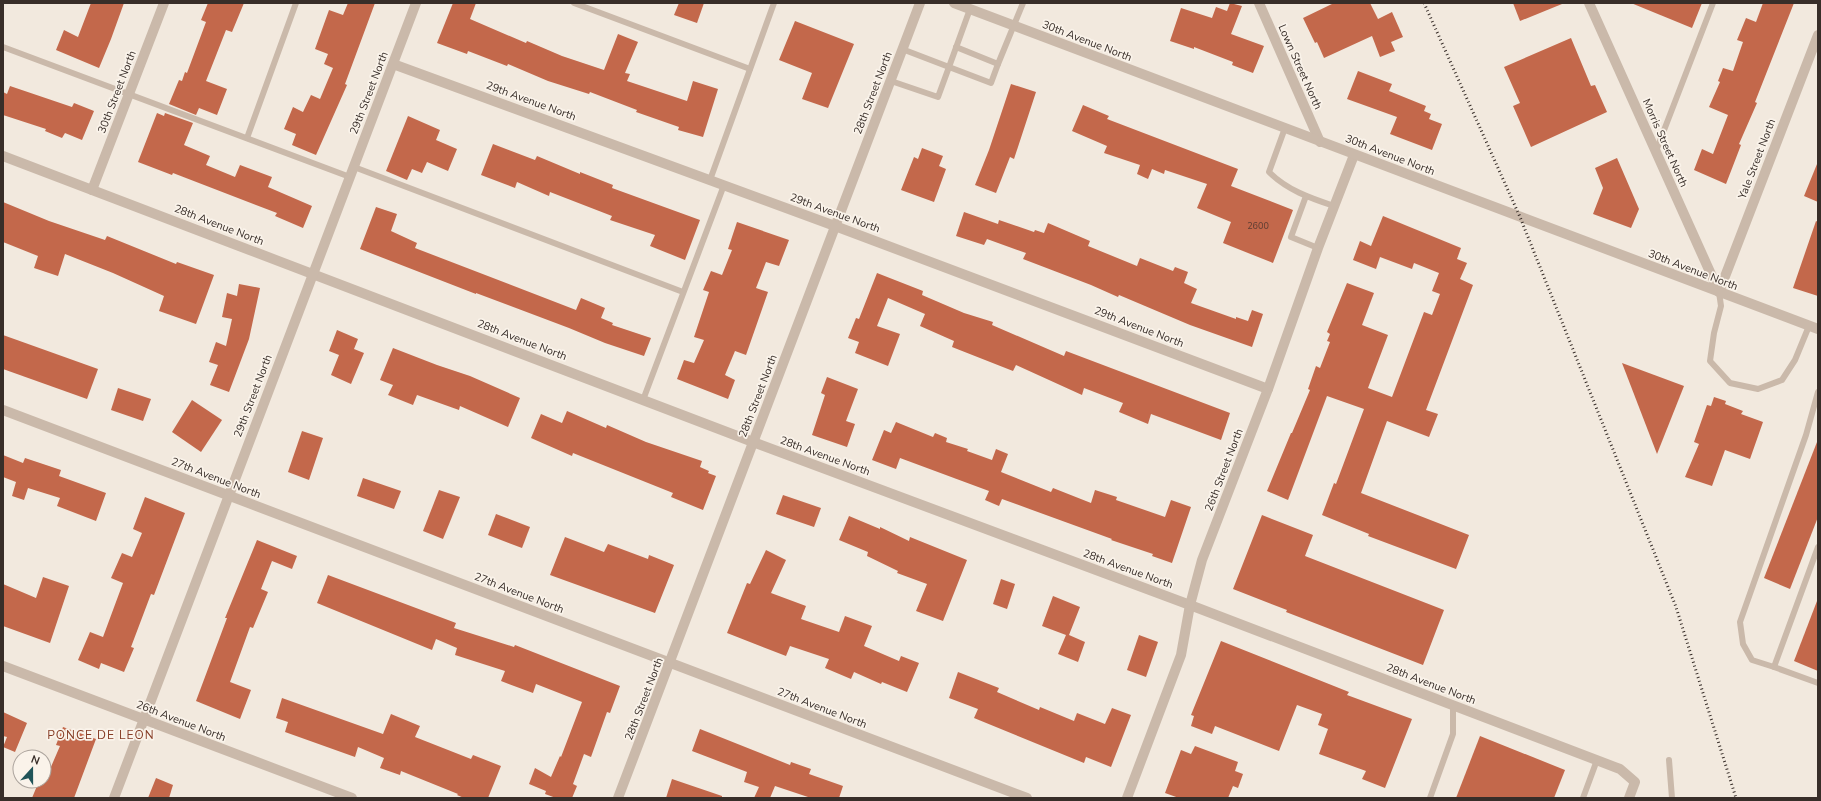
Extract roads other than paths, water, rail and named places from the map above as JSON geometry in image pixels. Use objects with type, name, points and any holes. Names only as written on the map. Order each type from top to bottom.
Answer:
[{"type":"street","name":"30th Street North","points":[[92,190],[164,3]]},
{"type":"street","name":"29th Street North","points":[[114,798],[416,3]]},
{"type":"street","name":"28th Street North","points":[[618,798],[671,663],[753,442],[920,3]]},
{"type":"street","name":"30th Avenue North","points":[[954,3],[1814,328]]},
{"type":"street","name":"Lown Street North","points":[[1259,3],[1320,142]]},
{"type":"street","name":"Morris Street North","points":[[1588,3],[1719,292]]},
{"type":"street","name":"Yale Street North","points":[[1719,292],[1818,35]]},
{"type":"street","name":"29th Avenue North","points":[[393,64],[835,226],[1268,389]]},
{"type":"street","name":"26th Street North","points":[[1127,798],[1181,655],[1190,605],[1202,560],[1268,389],[1318,248],[1354,154]]},
{"type":"street","name":"28th Avenue North","points":[[3,156],[753,442],[1190,605],[1620,769],[1635,782],[1629,798]]},
{"type":"street","name":"27th Avenue North","points":[[3,410],[1027,798]]},
{"type":"street","name":"26th Avenue North","points":[[3,666],[352,798]]},
{"type":"lane","points":[[247,138],[296,3]]},
{"type":"lane","points":[[574,3],[750,69]]},
{"type":"lane","points":[[710,180],[774,3]]},
{"type":"lane","points":[[902,49],[991,83],[1023,3]]},
{"type":"lane","points":[[1655,151],[1713,3]]},
{"type":"lane","points":[[890,81],[938,97],[970,9]]},
{"type":"lane","points":[[3,47],[247,138],[352,172],[683,292]]},
{"type":"lane","points":[[956,48],[998,64]]},
{"type":"lane","points":[[1285,128],[1268,172],[1282,184],[1306,196],[1334,206]]},
{"type":"lane","points":[[643,400],[724,185]]},
{"type":"lane","points":[[1306,196],[1291,237],[1318,248]]},
{"type":"lane","points":[[1719,292],[1721,306],[1714,333],[1710,361],[1730,383],[1758,389],[1782,380],[1796,360],[1814,328]]},
{"type":"lane","points":[[1818,392],[1815,413],[1740,622],[1743,644],[1752,660],[1818,683]]},
{"type":"lane","points":[[1774,667],[1818,547]]},
{"type":"lane","points":[[1430,798],[1453,734],[1453,705]]},
{"type":"lane","points":[[1582,798],[1596,760]]},
{"type":"lane","points":[[1669,760],[1672,798]]},
{"type":"railway","points":[[1424,3],[1520,217],[1676,607],[1736,798]]},
{"type":"district","name":"PONCE DE LEON","points":[[101,735]]}]
